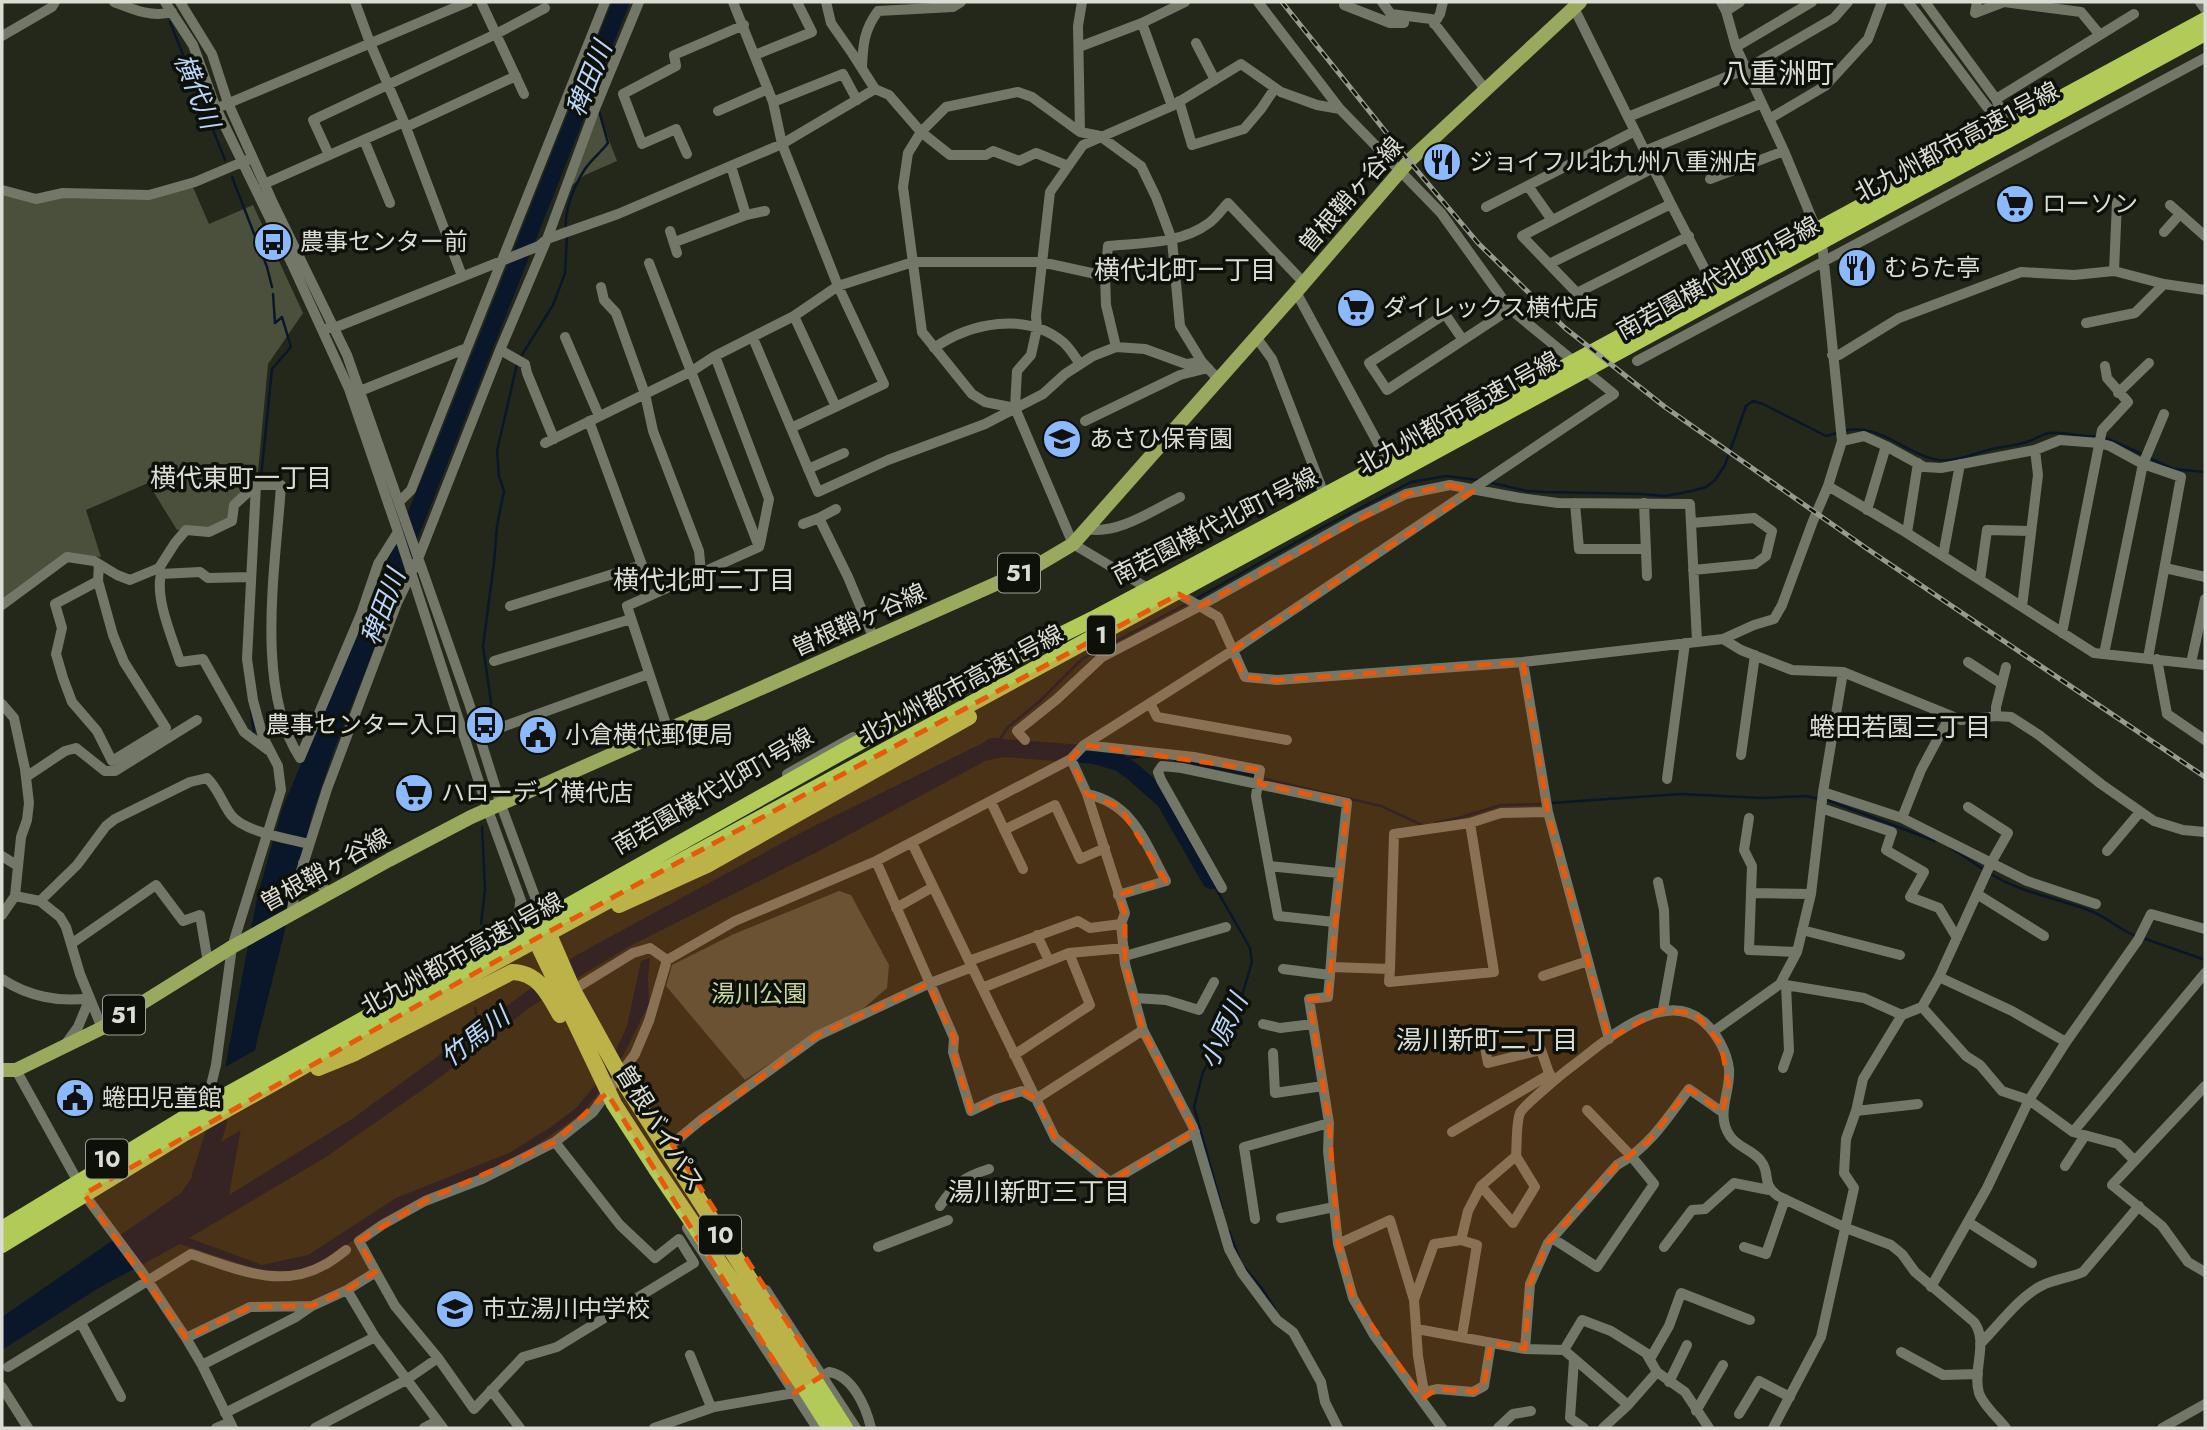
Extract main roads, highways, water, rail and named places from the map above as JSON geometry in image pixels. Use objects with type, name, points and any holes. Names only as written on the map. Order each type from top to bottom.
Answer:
[{"type":"highway","name":"北九州都市高速1号線","points":[[2,1226],[301,1052],[969,682],[1093,619],[1515,394],[2205,19]]},
{"type":"highway","name":"北九州都市高速1号線","points":[[2,1245],[185,1133],[306,1065],[2205,35]]},
{"type":"highway","points":[[612,873],[697,841],[997,678],[1093,619]]},
{"type":"highway","points":[[595,916],[707,865],[940,735],[1080,646]]},
{"type":"highway","name":"曽根バイパス","points":[[281,1055],[534,916],[547,955],[597,1074],[614,1104],[667,1186],[808,1384],[845,1428]]},
{"type":"highway","name":"10","points":[[2,1226],[162,1123],[281,1055],[407,1001],[523,939],[547,955]]},
{"type":"highway","points":[[310,1071],[355,1053],[502,975],[519,972],[547,955],[563,989]]},
{"type":"highway","name":"10","points":[[2,1252],[86,1198],[310,1071],[547,955]]},
{"type":"highway","name":"曽根バイパス","points":[[563,989],[610,1057],[808,1384],[830,1428]]},
{"type":"main road","name":"曽根鞘ヶ谷線","points":[[9,1070],[102,1028],[235,946],[389,860],[495,807],[1036,566],[1073,544],[1210,370],[1256,337],[1409,161],[1577,5]]},
{"type":"water","name":"竹馬川","points":[[612,2],[630,2],[334,750],[311,818],[256,1045],[229,1195],[352,1119],[575,956],[808,829],[989,740],[1001,738],[1016,749],[1013,755],[985,761],[819,851],[630,946],[529,1008],[435,1081],[326,1157],[189,1238],[262,1265],[308,1255],[396,1198],[509,1153],[576,1108],[606,1072],[627,1026],[641,961],[650,958],[649,1004],[612,1077],[581,1114],[515,1160],[389,1216],[320,1263],[301,1270],[263,1271],[180,1244],[97,1289],[2,1350],[2,1317],[181,1193],[209,1153],[257,898],[282,809],[434,450]]},
{"type":"waterway","name":"横代川","points":[[170,22],[225,160]]},
{"type":"waterway","points":[[566,230],[568,206],[577,183],[587,166],[608,143],[599,111]]},
{"type":"waterway","name":"横代川","points":[[232,177],[267,267],[272,287]]},
{"type":"waterway","points":[[520,358],[553,305],[565,273],[567,236]]},
{"type":"waterway","name":"横代川","points":[[261,477],[272,369],[291,347],[282,317],[275,323],[273,294]]},
{"type":"waterway","points":[[488,719],[491,702],[483,646],[497,526],[504,491],[499,476],[497,451],[517,364]]},
{"type":"waterway","points":[[1488,482],[1527,491],[1665,496],[1706,487],[1715,480],[1725,465],[1746,406],[1753,401],[1826,436],[1837,433]]},
{"type":"waterway","points":[[1843,431],[1856,429],[1880,434],[1915,452],[1939,460],[2020,444],[2049,433],[2098,436]]},
{"type":"waterway","points":[[2104,437],[2142,454]]},
{"type":"waterway","points":[[2148,457],[2173,469],[2205,472]]},
{"type":"waterway","points":[[1194,600],[1323,527],[1411,482],[1446,476],[1478,480]]},
{"type":"waterway","points":[[1000,739],[1008,727],[1040,701],[1082,659],[1188,603]]},
{"type":"waterway","name":"横代川","points":[[251,710],[254,735]]},
{"type":"waterway","name":"小原川","points":[[992,747],[1095,755],[1119,762],[1165,800],[1211,880]]},
{"type":"waterway","points":[[1115,760],[1145,756]]},
{"type":"waterway","points":[[1176,760],[1255,776]]},
{"type":"waterway","points":[[1261,778],[1381,806],[1422,825]]},
{"type":"waterway","points":[[1551,803],[1681,794],[1761,798],[1806,796],[1820,799]]},
{"type":"waterway","points":[[1827,800],[1935,841]]},
{"type":"waterway","points":[[1435,823],[1501,805],[1545,804]]},
{"type":"waterway","points":[[481,924],[485,889],[482,827]]},
{"type":"waterway","points":[[1951,848],[1983,869]]},
{"type":"waterway","points":[[1989,873],[2027,890],[2093,912],[2136,936]]},
{"type":"waterway","name":"小原川","points":[[1211,880],[1250,948],[1252,962],[1238,1009],[1203,1072],[1194,1107],[1222,1208]]},
{"type":"waterway","points":[[2143,938],[2205,960]]},
{"type":"waterway","name":"竹馬川","points":[[475,1008],[479,1025]]},
{"type":"waterway","name":"稗田川","points":[[201,1176],[218,1122]]},
{"type":"waterway","name":"小原川","points":[[1229,1231],[1239,1258]]},
{"type":"waterway","name":"小原川","points":[[1244,1267],[1275,1309]]},
{"type":"railway","points":[[1282,2],[1478,243],[1565,328],[1665,407],[1866,548],[2205,777]]},
{"type":"place","name":"ジョイフル北九州八重洲店","points":[[1442,162]]},
{"type":"place","name":"ローソン","points":[[2015,204]]},
{"type":"place","name":"農事センター前","points":[[273,242]]},
{"type":"place","name":"むらた亭","points":[[1857,268]]},
{"type":"place","name":"ダイレックス横代店","points":[[1356,308]]},
{"type":"place","name":"あさひ保育園","points":[[1062,439]]},
{"type":"place","name":"農事センター入口","points":[[485,725]]},
{"type":"place","name":"小倉横代郵便局","points":[[538,735]]},
{"type":"place","name":"ハローデイ横代店","points":[[414,793]]},
{"type":"place","name":"蜷田児童館","points":[[75,1098]]},
{"type":"place","name":"市立湯川中学校","points":[[455,1309]]},
{"type":"district","name":"八重洲町","points":[[1778,73]]},
{"type":"district","name":"横代北町一丁目","points":[[1185,270]]},
{"type":"district","name":"横代東町一丁目","points":[[241,478]]},
{"type":"district","name":"横代北町二丁目","points":[[704,580]]},
{"type":"district","name":"蜷田若園三丁目","points":[[1900,727]]},
{"type":"district","name":"湯川新町二丁目","points":[[1487,1040]]},
{"type":"district","name":"湯川新町三丁目","points":[[1039,1192]]},
{"type":"park label","name":"湯川公園","points":[[759,994]]}]
